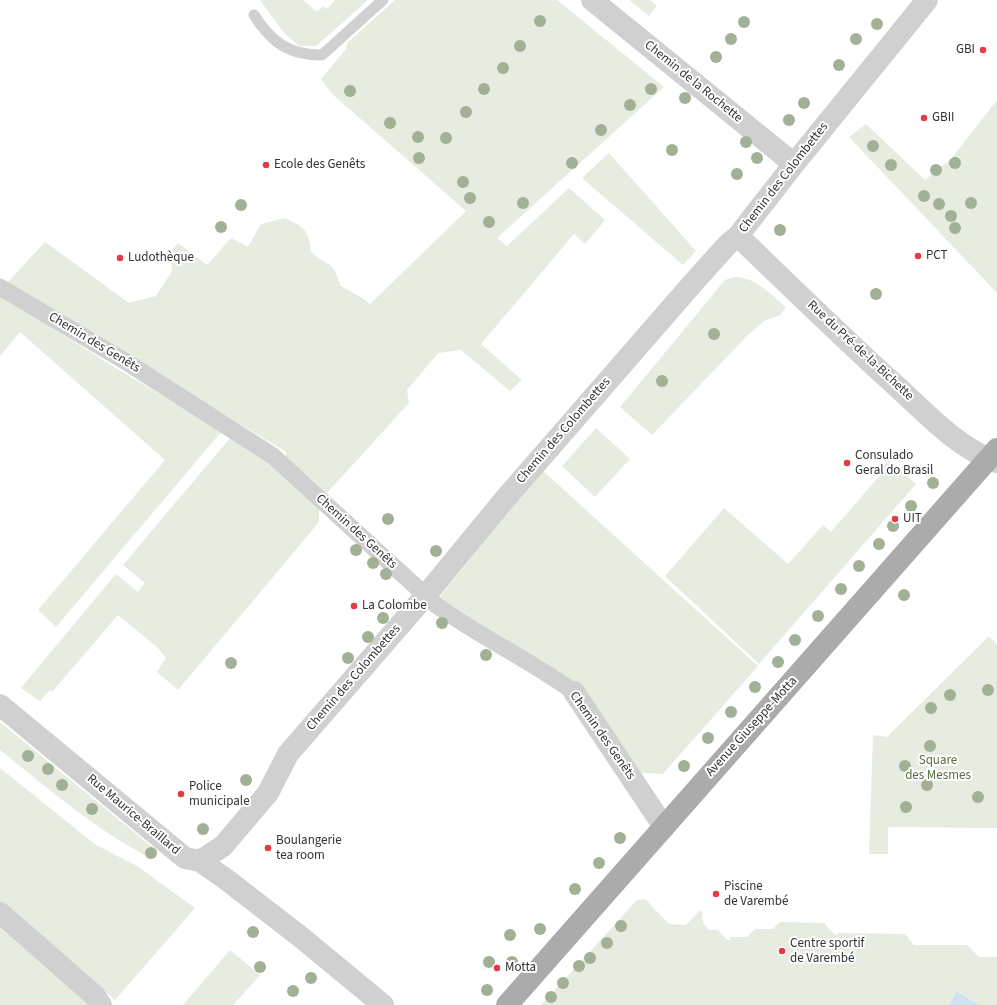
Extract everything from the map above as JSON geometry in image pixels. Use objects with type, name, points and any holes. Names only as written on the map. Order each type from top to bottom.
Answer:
[{"type":"main road","name":"Avenue Giuseppe-Motta","points":[[507,1005],[664,827],[995,460]]},
{"type":"street","name":"Chemin de la Rochette","points":[[592,0],[794,164]]},
{"type":"street","name":"Chemin des Colombettes","points":[[200,861],[223,846],[268,792],[288,754],[426,595],[495,510],[728,244],[738,236],[794,164],[927,0]]},
{"type":"street","name":"Rue du Pré-de-la-Bichette","points":[[738,236],[840,335],[949,434],[995,460]]},
{"type":"street","name":"Chemin des Genêts","points":[[0,288],[128,363],[273,456],[436,605],[463,625],[555,678],[574,692],[664,827]]},
{"type":"street","name":"Rue Maurice-Braillard","points":[[0,705],[185,858],[200,861],[302,938],[383,1005]]},
{"type":"street","points":[[0,913],[95,996],[101,1005]]},
{"type":"lane","points":[[254,15],[265,33],[286,48],[305,55],[322,55],[383,0]]},
{"type":"green space","points":[[260,0],[303,0],[317,12],[323,6],[327,9],[335,0],[368,0],[316,46],[299,46],[284,33]]},
{"type":"green space","points":[[395,0],[557,0],[664,87],[497,238],[507,246],[569,188],[605,220],[585,244],[574,234],[481,344],[522,380],[510,391],[461,350],[438,353],[407,390],[409,403],[327,493],[286,457],[286,452],[7,283],[45,242],[129,303],[156,296],[172,271],[171,251],[178,243],[207,265],[231,238],[248,247],[261,224],[285,218],[297,224],[304,230],[307,234],[311,252],[333,268],[340,285],[363,298],[370,304],[466,211],[331,93],[321,79],[346,49],[347,43]]},
{"type":"green space","points":[[629,0],[650,0],[657,6],[649,16]]},
{"type":"green space","points":[[997,100],[997,293],[849,137],[866,124],[925,180],[951,159]]},
{"type":"green space","points":[[609,153],[696,251],[683,265],[582,178]]},
{"type":"green space","points":[[734,277],[756,283],[786,307],[780,315],[764,321],[747,336],[652,435],[620,407],[725,280]]},
{"type":"green space","points":[[0,295],[111,365],[222,431],[56,627],[38,610],[165,460],[20,332],[0,356]]},
{"type":"green space","points":[[596,428],[630,459],[595,497],[562,466]]},
{"type":"green space","points":[[230,438],[268,462],[319,506],[319,522],[178,690],[157,672],[166,658],[157,647],[118,615],[52,692],[50,690],[40,701],[21,688],[116,574],[138,592],[145,583],[123,565]]},
{"type":"green space","points":[[889,460],[916,484],[759,664],[665,576],[724,508],[788,564],[823,525],[831,532],[881,474],[879,471]]},
{"type":"green space","points":[[542,470],[758,666],[663,774],[640,773],[580,688],[439,598]]},
{"type":"green space","name":"Square des Mesmes","points":[[989,636],[997,645],[997,828],[888,827],[888,854],[869,854],[873,735],[887,737]]},
{"type":"green space","points":[[0,722],[157,851],[152,859],[131,848],[92,822],[0,750]]},
{"type":"green space","points":[[0,768],[96,845],[137,866],[195,908],[115,1000],[0,902]]},
{"type":"green space","name":"Centre sportif de Varembé","points":[[645,899],[669,924],[686,925],[699,911],[702,912],[703,923],[709,930],[718,930],[727,940],[730,940],[730,937],[747,937],[755,929],[773,929],[780,922],[824,923],[835,935],[839,933],[905,934],[914,945],[967,945],[979,957],[997,957],[997,1005],[979,1005],[958,991],[949,1005],[541,1005],[637,900]]},
{"type":"green space","points":[[0,928],[89,1005],[0,1005]]},
{"type":"green space","points":[[230,950],[260,975],[233,1005],[183,1005]]},
{"type":"water","points":[[957,991],[979,1005],[949,1005]]},
{"type":"place","name":"GBI","points":[[983,50]]},
{"type":"place","name":"GBII","points":[[924,118]]},
{"type":"place","name":"Ecole des Genêts","points":[[266,165]]},
{"type":"place","name":"PCT","points":[[918,256]]},
{"type":"place","name":"Ludothèque","points":[[120,258]]},
{"type":"place","name":"Consulado Geral do Brasil","points":[[847,463]]},
{"type":"place","name":"UIT","points":[[895,519]]},
{"type":"place","name":"La Colombe","points":[[354,606]]},
{"type":"place","name":"Police municipale","points":[[181,794]]},
{"type":"place","name":"Boulangerie tea room","points":[[268,848]]},
{"type":"place","name":"Piscine de Varembé","points":[[716,894]]},
{"type":"place","name":"Centre sportif de Varembé","points":[[782,951]]},
{"type":"place","name":"Motta","points":[[497,968]]}]
